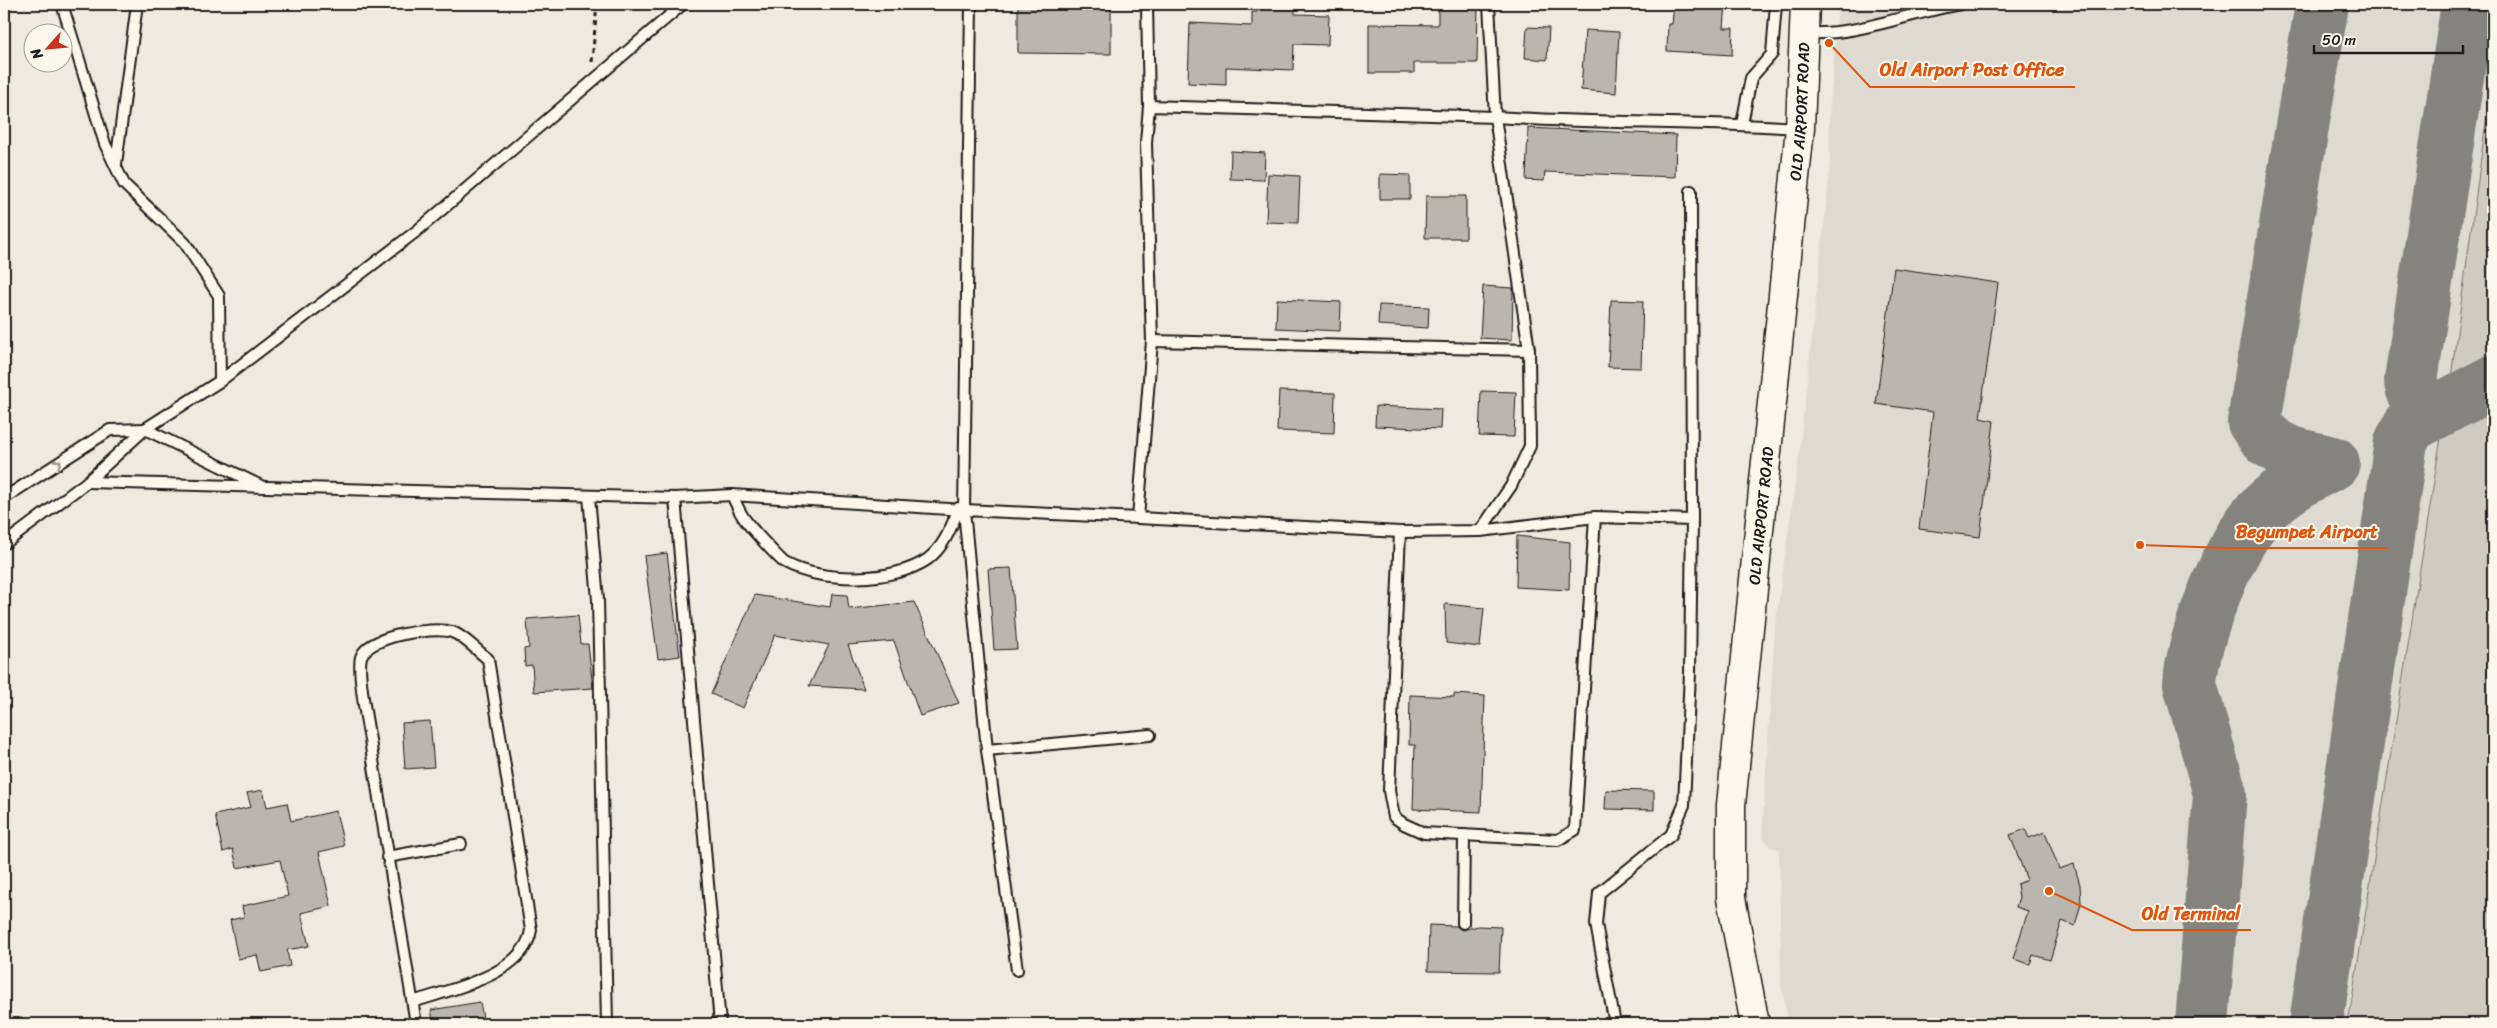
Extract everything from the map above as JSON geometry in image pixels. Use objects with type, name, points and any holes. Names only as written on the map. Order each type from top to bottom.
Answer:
[{"type":"main road","name":"OLD AIRPORT ROAD","points":[[1755,1024],[1731,898],[1731,805],[1800,128],[1805,4]]},
{"type":"lane","points":[[62,4],[105,144],[124,184],[185,243],[219,296],[220,381]]},
{"type":"lane","points":[[116,167],[137,4]]},
{"type":"lane","points":[[4,544],[87,482],[145,429],[220,381],[418,230],[683,4]]},
{"type":"lane","points":[[971,4],[961,509],[987,750],[1017,970]]},
{"type":"lane","points":[[1138,518],[1152,341],[1146,143],[1149,106],[1147,4]]},
{"type":"lane","points":[[1480,531],[1512,486],[1530,446],[1528,350],[1495,117],[1489,4]]},
{"type":"lane","points":[[1742,124],[1752,78],[1772,54],[1776,4]]},
{"type":"lane","points":[[1804,33],[1849,32],[1960,4]]},
{"type":"lane","points":[[1149,106],[1495,117],[1555,121],[1742,124],[1800,128]]},
{"type":"lane","points":[[1615,1024],[1596,924],[1599,893],[1671,835],[1684,805],[1690,673],[1692,520],[1691,191]]},
{"type":"lane","points":[[1152,341],[1528,350]]},
{"type":"lane","points":[[4,498],[110,430],[145,429],[264,487]]},
{"type":"lane","points":[[87,482],[675,498],[732,495],[1400,532],[1480,531],[1595,517],[1692,520]]},
{"type":"lane","points":[[732,495],[746,521],[783,562],[808,573],[828,576],[881,576],[906,570],[928,559],[946,540],[961,509]]},
{"type":"lane","points":[[589,496],[598,600],[607,1024]]},
{"type":"lane","points":[[675,498],[720,1024]]},
{"type":"lane","points":[[1400,532],[1389,791],[1394,817],[1424,833],[1558,840],[1575,830],[1595,517]]},
{"type":"lane","points":[[412,1002],[494,974],[508,966],[524,950],[531,930],[488,659],[452,632],[418,631],[399,636],[376,644],[364,651],[360,659],[365,709],[387,857],[412,1002],[416,1024]]},
{"type":"lane","points":[[987,750],[1150,735]]},
{"type":"lane","points":[[1463,923],[1464,835]]},
{"type":"lane","points":[[387,857],[461,844]]},
{"type":"path","points":[[590,83],[597,4]]},
{"type":"shaded area","points":[[1838,4],[2493,4],[2493,1024],[1789,1024],[1781,984],[1779,849],[1770,847],[1762,836],[1775,627],[1798,463],[1830,170],[1829,120]]},
{"type":"shaded area","points":[[2493,70],[2493,354],[2451,377]]},
{"type":"shaded area","points":[[2493,410],[2493,1024],[2348,1024],[2441,437]]},
{"type":"building","points":[[1018,4],[1111,4],[1111,54],[1018,53]]},
{"type":"building","points":[[1257,4],[1295,4],[1295,14],[1329,15],[1328,45],[1294,44],[1293,70],[1226,67],[1226,85],[1188,83],[1190,23],[1252,26],[1252,12],[1257,12]]},
{"type":"building","points":[[1438,4],[1478,4],[1477,63],[1414,63],[1414,73],[1369,73],[1369,24],[1438,25]]},
{"type":"building","points":[[1674,4],[1726,4],[1724,28],[1733,28],[1732,55],[1667,51],[1668,24],[1672,24]]},
{"type":"building","points":[[1527,27],[1549,28],[1547,60],[1525,58]]},
{"type":"building","points":[[1585,30],[1619,32],[1616,93],[1581,90]]},
{"type":"building","points":[[1528,128],[1676,135],[1675,177],[1545,172],[1544,181],[1526,180]]},
{"type":"building","points":[[1231,151],[1265,153],[1264,180],[1230,179]]},
{"type":"building","points":[[1268,174],[1300,176],[1298,223],[1266,222]]},
{"type":"building","points":[[1380,174],[1410,175],[1410,199],[1380,199]]},
{"type":"building","points":[[1426,196],[1466,196],[1466,238],[1425,238]]},
{"type":"building","points":[[1894,268],[1998,283],[1980,418],[1994,421],[1980,537],[1919,529],[1933,412],[1876,404]]},
{"type":"building","points":[[1483,286],[1513,288],[1512,340],[1480,338]]},
{"type":"building","points":[[1277,299],[1341,302],[1340,331],[1276,328]]},
{"type":"building","points":[[1611,300],[1643,301],[1641,368],[1608,367]]},
{"type":"building","points":[[1379,305],[1429,307],[1428,328],[1378,325]]},
{"type":"building","points":[[1279,391],[1335,393],[1334,433],[1277,431]]},
{"type":"building","points":[[1481,391],[1516,392],[1514,437],[1479,436]]},
{"type":"building","points":[[1376,406],[1441,409],[1440,429],[1375,426]]},
{"type":"building","points":[[1517,536],[1570,542],[1569,590],[1516,587]]},
{"type":"building","points":[[667,553],[680,656],[658,659],[644,556]]},
{"type":"building","points":[[1011,568],[1017,649],[994,650],[988,569]]},
{"type":"building","points":[[832,594],[847,595],[849,609],[914,602],[959,703],[920,716],[894,641],[848,645],[864,689],[809,686],[829,645],[775,635],[743,708],[711,694],[755,595],[830,607]]},
{"type":"building","points":[[1445,604],[1484,608],[1480,647],[1446,643]]},
{"type":"building","points":[[578,615],[581,644],[588,644],[593,688],[534,692],[532,665],[525,666],[524,649],[529,648],[527,619]]},
{"type":"building","points":[[1454,694],[1485,696],[1481,812],[1413,809],[1415,745],[1409,745],[1410,695],[1454,697]]},
{"type":"building","points":[[430,721],[434,767],[405,769],[402,723]]},
{"type":"building","points":[[263,790],[267,807],[287,803],[291,821],[336,811],[344,846],[319,852],[331,906],[301,913],[309,946],[287,950],[290,966],[261,972],[257,955],[238,959],[230,920],[244,917],[242,906],[288,896],[280,860],[237,868],[233,849],[223,852],[215,815],[251,807],[247,793]]},
{"type":"building","points":[[1606,790],[1654,791],[1654,810],[1605,809]]},
{"type":"building","points":[[2025,829],[2029,838],[2045,832],[2059,869],[2074,864],[2080,885],[2081,903],[2075,926],[2062,921],[2050,960],[2033,955],[2030,964],[2013,959],[2028,911],[2016,907],[2019,897],[2017,884],[2027,880],[2010,835]]},
{"type":"building","points":[[1429,925],[1457,926],[1462,930],[1478,926],[1501,927],[1499,972],[1428,971]]},
{"type":"building","points":[[480,1002],[484,1024],[434,1024],[431,1010]]},
{"type":"taxiway","points":[[2202,1024],[2220,794],[2190,684],[2192,665],[2205,617],[2215,592],[2226,567],[2250,524],[2279,495],[2333,463],[2288,452],[2270,441],[2254,422],[2322,4]]},
{"type":"taxiway","points":[[2442,409],[2436,409],[2421,401],[2414,391],[2411,380],[2468,4]]},
{"type":"taxiway","points":[[2409,426],[2493,382]]},
{"type":"taxiway","points":[[2316,1024],[2401,442],[2408,429],[2415,423]]},
{"type":"place","name":"Old Airport Post Office","points":[[1829,43]]},
{"type":"place","name":"Begumpet Airport","points":[[2140,545]]},
{"type":"place","name":"Old Terminal","points":[[2049,891]]}]
